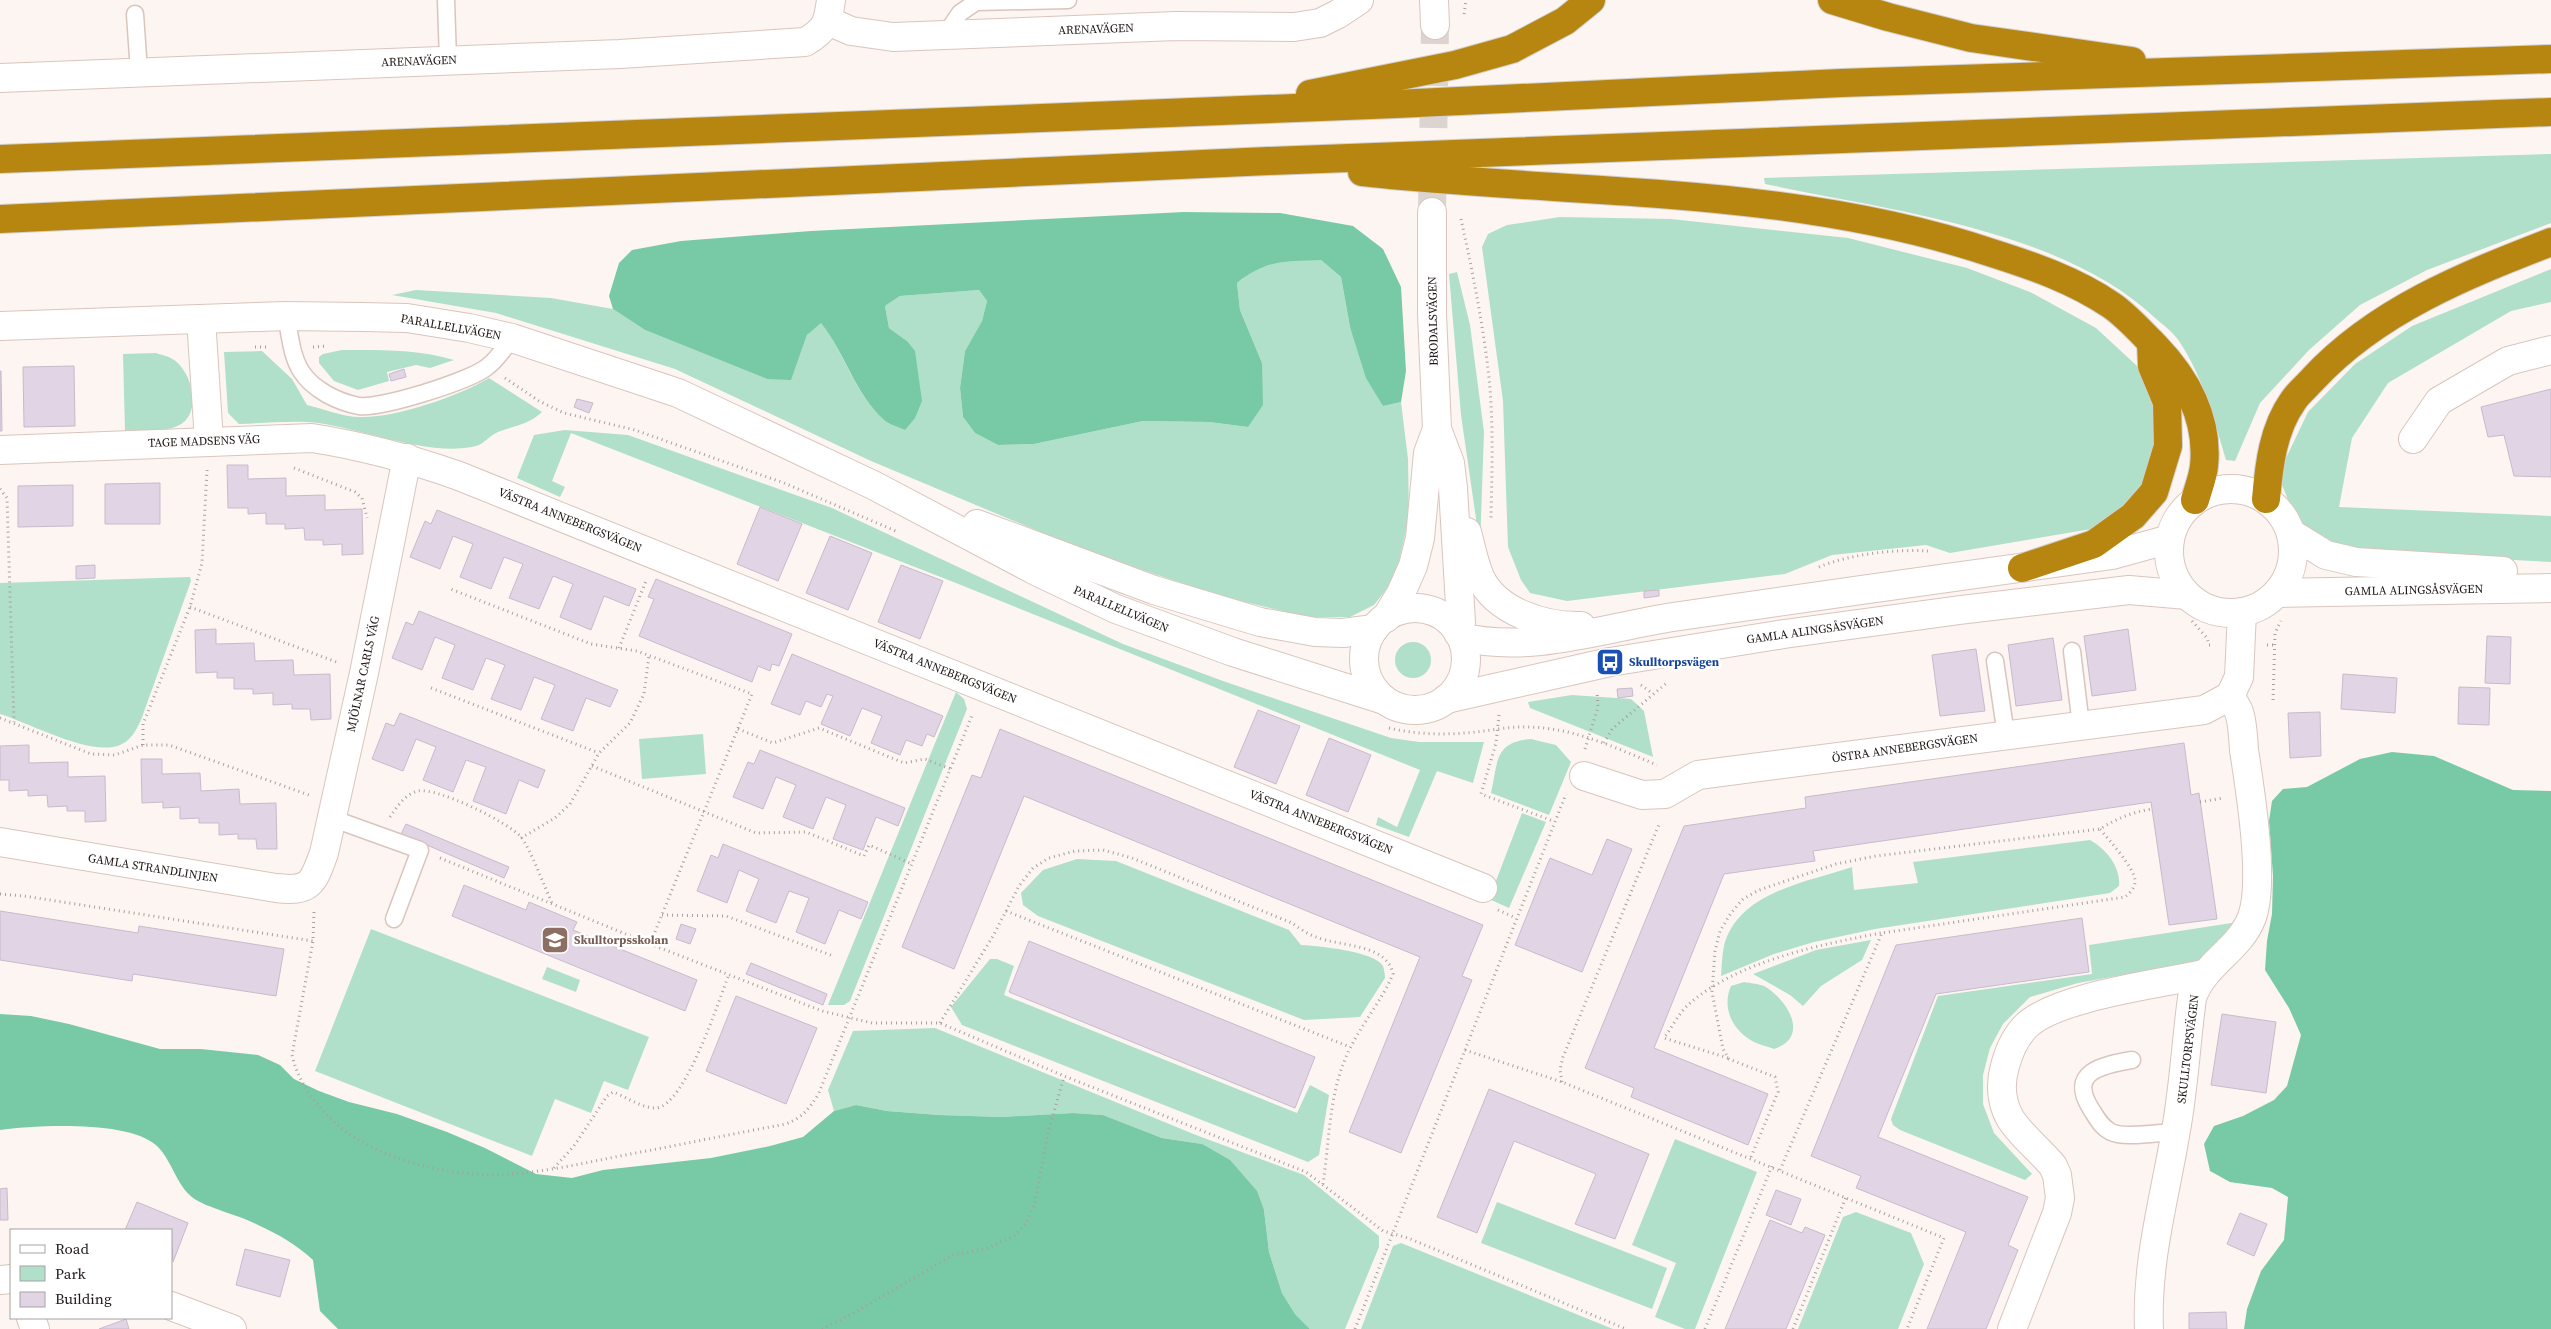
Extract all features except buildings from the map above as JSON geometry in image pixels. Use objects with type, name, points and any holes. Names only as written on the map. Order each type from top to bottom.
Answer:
[{"type":"highway","points":[[1220,111],[1455,65],[1512,49],[1565,22],[1591,0]]},
{"type":"highway","points":[[1832,0],[1888,17],[1971,38],[2203,71]]},
{"type":"highway","points":[[0,159],[1220,111],[1841,83],[2551,58]]},
{"type":"highway","points":[[0,220],[1268,161],[2551,112]]},
{"type":"highway","points":[[1268,161],[1452,181],[1673,195],[1780,205],[1872,221],[1942,236],[2054,273],[2113,306],[2174,365],[2198,407],[2205,445],[2204,468],[2195,500]]},
{"type":"highway","points":[[2266,498],[2270,463],[2277,435],[2293,401],[2327,364],[2372,328],[2421,298],[2488,266],[2551,242]]},
{"type":"highway","points":[[2022,568],[2094,544],[2133,516],[2154,492],[2168,446],[2168,402],[2152,366],[2151,342]]},
{"type":"street","name":"ARENAVÄGEN","points":[[0,78],[620,54],[805,42],[819,34],[829,10],[851,31],[892,37],[1176,26],[1294,27],[1320,23],[1359,0]]},
{"type":"street","name":"BRODALSVÄGEN","points":[[1432,212],[1432,314],[1437,429],[1450,463],[1453,488],[1461,622],[1460,635]]},
{"type":"street","name":"PARALLELLVÄGEN","points":[[0,326],[286,316],[407,318],[469,328],[512,338],[678,393],[873,485],[1036,571],[1116,610],[1233,652],[1384,700]]},
{"type":"street","points":[[201,319],[210,441]]},
{"type":"street","points":[[2413,439],[2439,401],[2508,361],[2551,350]]},
{"type":"street","name":"BRODALSVÄGEN","points":[[1380,623],[1404,586],[1420,538],[1428,453],[1437,429]]},
{"type":"street","name":"TAGE MADSENS VÄG","points":[[0,450],[312,438],[352,444],[407,458]]},
{"type":"street","name":"VÄSTRA ANNEBERGSVÄGEN","points":[[407,458],[459,476],[657,555],[1483,888]]},
{"type":"street","name":"MJÖLNAR CARLS VÄG","points":[[307,887],[314,879],[324,853],[323,808],[364,673],[407,458]]},
{"type":"street","name":"PARALLELLVÄGEN","points":[[873,485],[1154,590],[1260,622],[1315,632],[1343,633],[1380,623]]},
{"type":"street","name":"BRODALSVÄGEN","points":[[1453,488],[1481,578],[1500,603],[1539,620],[1567,625],[1636,624]]},
{"type":"street","points":[[2242,489],[2266,498],[2282,514],[2292,534],[2294,555],[2292,566],[2278,593],[2262,606],[2242,612],[2213,611],[2187,595],[2181,588],[2172,569],[2170,539],[2178,517],[2195,500],[2218,490],[2242,489]]},
{"type":"street","name":"GAMLA ALINGSÅSVÄGEN","points":[[2292,534],[2326,555],[2356,562],[2482,571],[2551,572]]},
{"type":"street","points":[[1460,635],[1498,644],[1530,643],[1636,624],[2112,555],[2170,539]]},
{"type":"street","name":"GAMLA ALINGSÅSVÄGEN","points":[[2278,593],[2551,588]]},
{"type":"street","name":"GAMLA ALINGSÅSVÄGEN","points":[[1446,699],[1610,662],[1784,634],[1960,610],[2129,590],[2187,595]]},
{"type":"street","points":[[1424,609],[1445,618],[1460,635],[1465,652],[1465,667],[1457,688],[1446,699],[1433,706],[1419,710],[1404,709],[1384,700],[1373,689],[1364,666],[1365,650],[1380,623],[1400,610],[1424,609]]},
{"type":"street","points":[[2230,696],[2239,677],[2242,612]]},
{"type":"street","name":"ÖSTRA ANNEBERGSVÄGEN","points":[[1665,794],[1698,775],[2204,710],[2230,696]]},
{"type":"street","name":"SKULLTORPSVÄGEN","points":[[2149,1329],[2148,1294],[2152,1258],[2186,1074],[2192,998],[2204,974],[2244,932],[2252,916],[2257,897],[2251,794],[2239,713],[2230,696]]},
{"type":"street","points":[[1579,772],[1642,795],[1665,794]]},
{"type":"street","name":"GAMLA STRANDLINJEN","points":[[0,842],[276,888],[292,890],[307,887]]},
{"type":"street","points":[[2012,1329],[2053,1226],[2060,1198],[2057,1175],[2053,1166],[2010,1118],[2003,1101],[2003,1073],[2011,1046],[2028,1025],[2041,1015],[2065,1004],[2204,974]]},
{"type":"street","points":[[172,1306],[218,1326]]},
{"type":"lane","points":[[446,0],[448,60]]},
{"type":"lane","points":[[945,35],[960,13],[976,2],[1068,0]]},
{"type":"lane","points":[[135,14],[139,72]]},
{"type":"lane","points":[[286,316],[293,347],[302,372],[329,397],[361,406],[389,402],[445,386],[487,367],[512,338]]},
{"type":"lane","points":[[2072,651],[2081,726]]},
{"type":"lane","points":[[1995,662],[2006,735]]},
{"type":"lane","points":[[323,808],[378,834],[420,850],[394,919]]},
{"type":"lane","points":[[2132,1060],[2103,1065],[2090,1072],[2084,1080],[2084,1090],[2088,1104],[2101,1125],[2112,1133],[2176,1132]]},
{"type":"path","points":[[1460,211],[1478,302],[1488,371],[1492,453],[1491,520]]},
{"type":"path","points":[[247,347],[331,345]]},
{"type":"path","points":[[487,367],[540,401],[564,413],[635,430],[775,480],[900,533]]},
{"type":"path","points":[[143,745],[143,724],[190,607],[202,563],[207,467]]},
{"type":"path","points":[[292,467],[356,492],[362,498],[364,513],[367,519],[373,520]]},
{"type":"path","points":[[0,490],[7,498],[14,722]]},
{"type":"path","points":[[619,648],[657,555]]},
{"type":"path","points":[[448,588],[591,644],[649,655],[752,694],[650,944]]},
{"type":"path","points":[[190,607],[341,664]]},
{"type":"path","points":[[521,838],[555,818],[570,804],[599,752],[630,723],[644,694],[649,655]]},
{"type":"path","points":[[1499,686],[1497,729],[1481,794],[1553,821]]},
{"type":"path","points":[[307,887],[314,912],[313,941],[292,1054],[296,1072],[312,1099],[339,1127],[370,1147],[444,1170],[508,1174],[554,1168],[776,1126],[800,1118],[818,1094],[984,687]]},
{"type":"path","points":[[431,688],[599,752]]},
{"type":"path","points":[[1355,1329],[1553,821],[1579,772],[1598,707],[1597,689]]},
{"type":"path","points":[[0,718],[91,754],[115,755],[143,745],[169,745],[323,808]]},
{"type":"path","points":[[1386,728],[1423,734],[1465,733],[1521,726],[1541,728],[1590,738],[1690,779]]},
{"type":"path","points":[[738,729],[773,742],[819,728],[904,763],[925,759],[951,769]]},
{"type":"path","points":[[592,766],[756,833],[806,832],[864,856],[869,845],[912,864]]},
{"type":"path","points":[[378,834],[401,802],[416,791],[428,791],[465,803],[505,825],[521,838],[552,904]]},
{"type":"path","points":[[1562,1082],[1560,1070],[1563,1057],[1660,820],[1665,794]]},
{"type":"path","points":[[1729,1059],[1724,1049],[1712,987],[1714,951],[1720,931],[1730,913],[1743,900],[1759,890],[1836,864],[1876,856],[2100,829],[2129,814],[2152,809]]},
{"type":"path","points":[[1751,1158],[1778,1092],[1775,1077],[1729,1059],[1664,1038],[1688,1005],[1712,987],[1762,963],[1817,945],[1882,933],[2125,897],[2133,890],[2135,880],[2132,871],[2100,829]]},
{"type":"path","points":[[420,850],[650,944],[850,1019],[872,1023],[940,1023],[1064,1076],[1306,1172],[1383,1231],[1626,1329]]},
{"type":"path","points":[[940,1023],[993,936],[1019,886],[1033,868],[1049,858],[1075,851],[1103,850],[1132,858],[1292,923],[1316,938],[1361,948],[1382,956],[1391,964],[1393,974],[1387,988],[1350,1047],[1343,1063],[1335,1094],[1323,1184]]},
{"type":"path","points":[[0,894],[24,896],[313,941]]},
{"type":"path","points":[[1006,911],[1350,1047]]},
{"type":"path","points":[[1506,914],[1516,918]]},
{"type":"path","points":[[662,915],[726,916],[833,956]]},
{"type":"path","points":[[1780,1170],[1882,933]]},
{"type":"path","points":[[554,1168],[574,1146],[606,1096],[613,1092],[647,1107],[657,1108],[673,1099],[697,1057],[729,974]]},
{"type":"path","points":[[1465,1050],[1562,1082],[1772,1166],[1944,1238],[1907,1329]]},
{"type":"path","points":[[822,1329],[854,1313],[953,1255],[988,1248],[1014,1236],[1026,1224],[1035,1202],[1048,1132],[1064,1076]]},
{"type":"path","points":[[1705,1329],[1772,1166]]},
{"type":"path","points":[[1793,1329],[1846,1197]]},
{"type":"green space","points":[[2551,154],[2551,223],[2427,270],[2360,305],[2309,350],[2260,403],[2235,461],[2226,460],[2201,384],[2179,341],[2164,325],[2115,287],[2071,263],[2022,243],[1970,227],[1917,214],[1765,184],[1764,178]]},
{"type":"green space","points":[[1184,212],[1280,213],[1353,226],[1383,249],[1401,287],[1406,371],[1401,402],[1383,406],[1366,378],[1350,327],[1341,277],[1321,260],[1277,263],[1247,275],[1237,283],[1240,310],[1262,363],[1263,405],[1248,427],[1209,422],[1143,421],[1034,444],[998,445],[975,433],[963,417],[960,388],[965,351],[982,321],[987,301],[979,290],[900,296],[885,306],[889,328],[907,341],[915,351],[922,401],[915,418],[905,430],[886,422],[874,410],[821,323],[807,335],[791,380],[767,379],[645,330],[613,309],[609,296],[619,263],[632,250],[681,241],[811,231]]},
{"type":"green space","points":[[1560,217],[1671,219],[1848,238],[1967,268],[2030,292],[2096,328],[2150,378],[2159,424],[2155,469],[2138,492],[2118,513],[2091,529],[1950,553],[1926,545],[1832,555],[1785,574],[1567,601],[1530,593],[1521,580],[1508,547],[1503,401],[1482,247],[1488,234],[1507,225]]},
{"type":"green space","points":[[1289,260],[1321,260],[1341,277],[1350,327],[1383,406],[1401,402],[1408,459],[1409,518],[1395,578],[1374,605],[1350,617],[1307,617],[1220,596],[1083,550],[871,461],[675,369],[496,313],[392,295],[416,290],[551,298],[613,309],[645,330],[767,379],[791,379],[807,335],[821,322],[857,386],[874,410],[886,422],[905,430],[907,341],[889,328],[885,306],[900,296],[979,290],[987,301],[982,321],[965,351],[960,388],[963,417],[975,433],[998,445],[1034,444],[1143,421],[1209,422],[1248,427],[1262,363],[1240,310],[1237,283],[1255,269]]},
{"type":"green space","points":[[2551,269],[2551,302],[2511,311],[2388,383],[2352,438],[2339,507],[2551,516],[2551,562],[2365,552],[2333,546],[2304,526],[2291,507],[2282,485],[2285,460],[2308,412],[2355,364],[2412,326]]},
{"type":"green space","points":[[1457,272],[1470,325],[1484,432],[1480,546],[1461,415],[1449,274]]},
{"type":"green space","points":[[342,350],[412,352],[454,360],[430,368],[416,365],[387,372],[389,381],[358,390],[334,381],[319,363],[319,357],[323,354]]},
{"type":"green space","points":[[262,351],[292,379],[307,405],[340,414],[360,417],[409,410],[444,399],[489,378],[542,412],[527,422],[495,433],[479,445],[457,449],[415,445],[349,429],[308,422],[239,424],[228,413],[224,352]]},
{"type":"green space","points":[[156,353],[172,359],[185,372],[192,389],[193,398],[190,414],[185,421],[173,428],[125,431],[123,354]]},
{"type":"green space","points":[[565,430],[628,435],[832,508],[1123,644],[1223,681],[1391,738],[1419,742],[1484,742],[1473,783],[1437,771],[1409,837],[1376,825],[1378,817],[1397,827],[1420,770],[956,583],[571,433],[552,481],[565,487],[560,497],[517,478],[534,435]]},
{"type":"green space","points":[[190,577],[191,581],[141,720],[128,740],[122,744],[110,747],[95,747],[62,738],[0,714],[0,583]]},
{"type":"green space","points":[[1413,642],[1420,643],[1426,647],[1430,653],[1430,667],[1426,673],[1420,677],[1413,678],[1406,677],[1400,673],[1396,667],[1395,660],[1396,653],[1400,647],[1406,643]]},
{"type":"green space","points":[[956,692],[964,699],[967,709],[850,1001],[844,1005],[828,1005]]},
{"type":"green space","points":[[1572,695],[1631,699],[1644,711],[1653,757],[1530,708],[1528,702]]},
{"type":"green space","points":[[703,734],[706,774],[642,779],[639,739]]},
{"type":"green space","points":[[1531,739],[1556,745],[1571,762],[1549,815],[1491,793],[1497,763],[1504,749],[1510,744]]},
{"type":"green space","points":[[2392,752],[2434,756],[2513,790],[2551,791],[2551,1329],[2244,1329],[2247,1309],[2261,1271],[2284,1240],[2288,1197],[2272,1188],[2230,1182],[2210,1171],[2204,1144],[2214,1126],[2243,1116],[2274,1100],[2287,1086],[2301,1035],[2289,1008],[2265,970],[2267,941],[2272,914],[2273,876],[2269,821],[2272,801],[2283,789],[2307,787],[2360,759]]},
{"type":"green space","points":[[1522,813],[1546,822],[1509,908],[1489,899]]},
{"type":"green space","points":[[2090,840],[2102,848],[2118,872],[2119,886],[2110,893],[1875,929],[1814,942],[1774,954],[1721,976],[1725,942],[1734,925],[1746,911],[1778,891],[1852,867],[1854,890],[1918,883],[1913,862]]},
{"type":"green space","points":[[1077,859],[1116,861],[1289,930],[1301,945],[1345,950],[1369,957],[1378,961],[1383,966],[1385,978],[1360,1017],[1304,1020],[1038,916],[1023,905],[1021,893],[1043,870]]},
{"type":"green space","points":[[2238,922],[2205,960],[2078,983],[2030,997],[2003,1024],[1990,1048],[1983,1075],[1983,1104],[1994,1133],[2032,1174],[2025,1180],[1900,1130],[1893,1125],[1891,1119],[1938,996],[2092,974],[2089,945]]},
{"type":"green space","points":[[371,929],[649,1037],[628,1090],[604,1081],[591,1113],[555,1099],[532,1156],[315,1071]]},
{"type":"green space","points":[[1871,940],[1862,960],[1821,986],[1803,1006],[1790,995],[1753,974],[1816,950]]},
{"type":"green space","points":[[990,959],[997,959],[1014,966],[1004,995],[1297,1113],[1310,1085],[1329,1095],[1319,1155],[1308,1162],[962,1025],[951,1007]]},
{"type":"green space","points":[[547,967],[580,980],[576,992],[542,979]]},
{"type":"green space","points":[[1744,982],[1764,986],[1773,992],[1787,1008],[1793,1027],[1791,1036],[1785,1043],[1774,1049],[1756,1043],[1740,1032],[1735,1026],[1729,1013],[1729,993],[1731,986]]},
{"type":"green space","points":[[0,1014],[31,1016],[69,1024],[160,1049],[201,1049],[258,1055],[280,1065],[294,1079],[319,1091],[349,1102],[397,1114],[447,1132],[485,1148],[536,1174],[572,1178],[603,1170],[711,1158],[770,1146],[803,1137],[834,1111],[856,1105],[887,1111],[939,1115],[1002,1117],[1073,1113],[1103,1115],[1162,1138],[1202,1144],[1230,1160],[1257,1191],[1264,1210],[1269,1252],[1282,1293],[1295,1314],[1310,1329],[338,1329],[320,1311],[313,1260],[273,1232],[198,1201],[191,1196],[180,1183],[162,1152],[157,1146],[144,1138],[126,1132],[82,1126],[0,1130]]},
{"type":"green space","points":[[935,1028],[1196,1135],[1304,1175],[1379,1236],[1379,1247],[1345,1329],[1310,1329],[1295,1314],[1282,1293],[1269,1252],[1264,1210],[1202,1144],[1162,1138],[1103,1115],[1073,1113],[1002,1117],[939,1115],[887,1111],[856,1105],[834,1111],[828,1090],[853,1031]]},
{"type":"green space","points":[[1675,1139],[1757,1172],[1695,1329],[1685,1329],[1655,1317],[1676,1263],[1632,1245]]},
{"type":"green space","points":[[1497,1202],[1667,1268],[1652,1309],[1481,1243]]},
{"type":"green space","points":[[1856,1212],[1911,1233],[1924,1264],[1898,1329],[1798,1329],[1843,1217]]},
{"type":"green space","points":[[1401,1243],[1613,1329],[1361,1329],[1393,1246]]},
{"type":"tunnel","points":[[1432,212],[1435,25]]},
{"type":"place","name":"Skulltorpsvägen","points":[[1610,662]]},
{"type":"place","name":"Skulltorpsskolan","points":[[555,940]]}]
